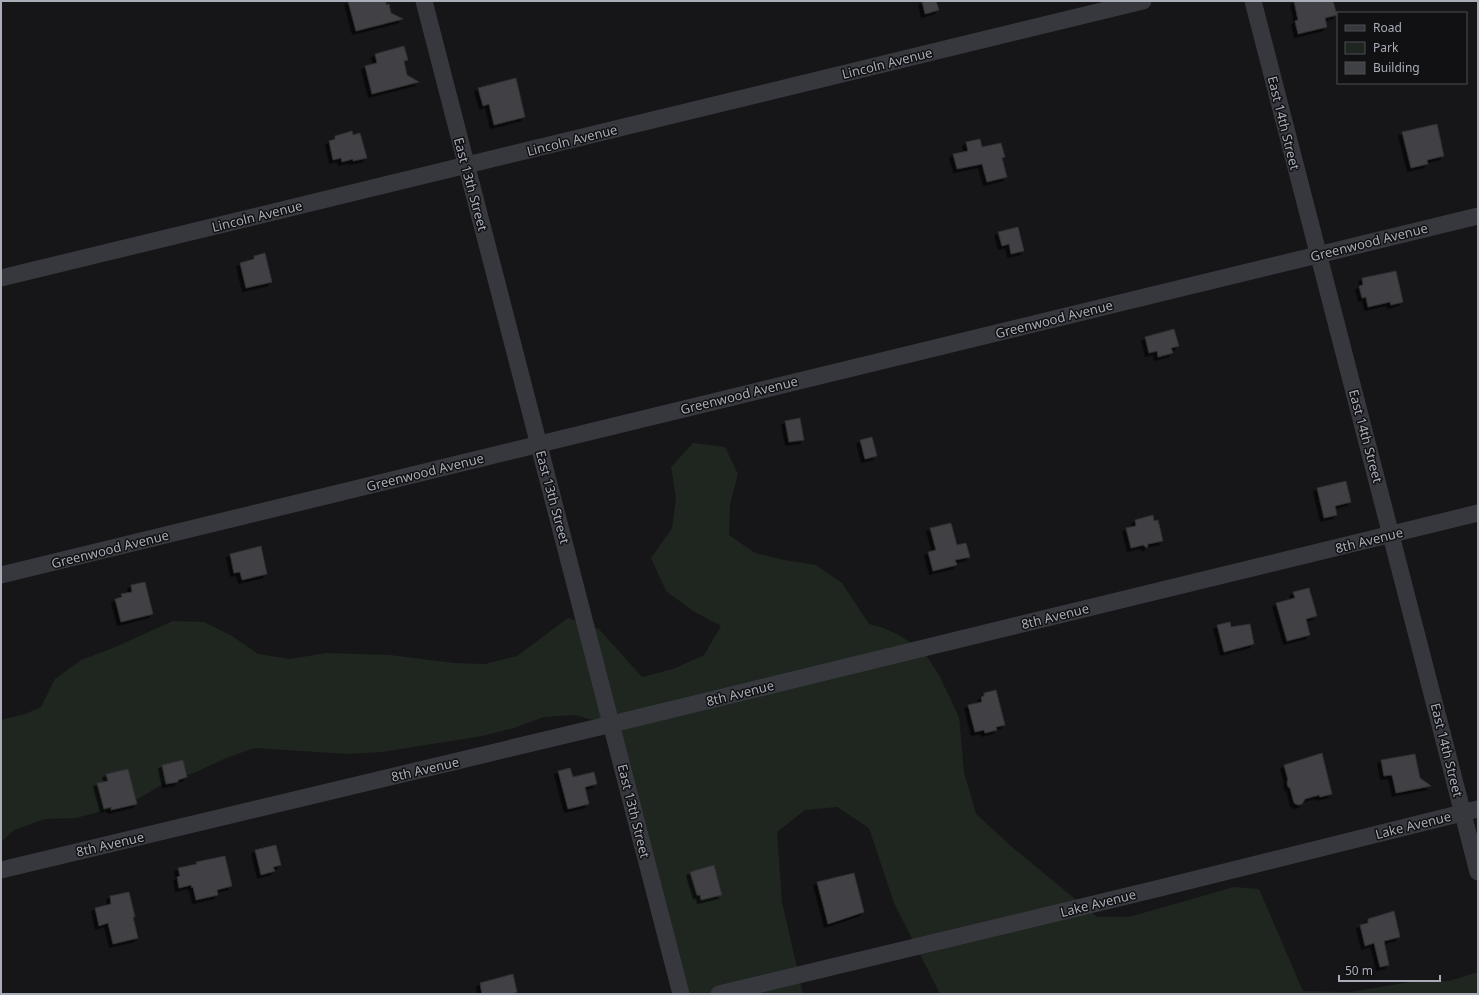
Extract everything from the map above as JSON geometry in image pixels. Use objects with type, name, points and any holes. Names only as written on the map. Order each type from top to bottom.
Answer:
[{"type":"street","name":"East 13th Street","points":[[424,1],[681,994]]},
{"type":"street","name":"Lincoln Avenue","points":[[1,278],[1143,1]]},
{"type":"street","name":"East 14th Street","points":[[1253,1],[1391,535],[1470,811],[1478,872]]},
{"type":"street","name":"Greenwood Avenue","points":[[1,575],[1478,216]]},
{"type":"street","name":"8th Avenue","points":[[1,870],[612,724],[1478,514]]},
{"type":"street","name":"Lake Avenue","points":[[718,994],[1156,889],[1470,811]]},
{"type":"green space","points":[[693,443],[725,447],[738,474],[730,504],[729,535],[755,553],[784,560],[816,565],[842,583],[869,624],[881,627],[899,635],[917,647],[928,658],[939,675],[959,717],[964,772],[976,814],[1012,847],[1097,917],[1129,917],[1234,887],[1259,889],[1303,991],[1350,992],[1416,981],[1449,981],[1478,972],[1478,994],[940,994],[894,903],[869,828],[837,807],[805,810],[777,832],[782,902],[803,994],[679,994],[604,723],[575,715],[544,717],[514,728],[482,736],[382,752],[348,754],[254,748],[165,783],[138,799],[107,810],[76,818],[45,819],[14,830],[1,842],[1,720],[25,714],[41,707],[55,679],[81,660],[113,648],[173,621],[204,622],[232,636],[258,654],[290,659],[326,653],[390,655],[454,663],[485,664],[517,656],[568,618],[599,629],[642,677],[673,669],[704,655],[721,626],[693,611],[666,591],[651,558],[672,528],[676,499],[671,467]]},
{"type":"building","points":[[348,1],[386,1],[386,5],[389,4],[391,13],[403,19],[356,31]]},
{"type":"building","points":[[922,1],[936,1],[939,10],[925,14]]},
{"type":"building","points":[[1294,1],[1333,1],[1337,15],[1325,18],[1327,27],[1298,34],[1295,21],[1298,20]]},
{"type":"building","points":[[404,46],[408,60],[404,61],[407,75],[419,82],[372,94],[365,66],[377,63],[375,54]]},
{"type":"building","points":[[516,78],[525,117],[494,125],[489,104],[483,106],[478,88]]},
{"type":"building","points":[[1437,124],[1444,156],[1427,160],[1428,164],[1411,168],[1402,132]]},
{"type":"building","points":[[352,131],[353,135],[360,133],[367,158],[353,161],[353,159],[342,162],[341,158],[333,160],[329,141],[335,139],[335,136]]},
{"type":"building","points":[[980,139],[982,147],[1001,143],[1005,157],[1002,158],[1007,177],[987,182],[982,164],[957,169],[953,154],[968,151],[966,142]]},
{"type":"building","points":[[1018,227],[1024,251],[1011,254],[1009,244],[1002,246],[998,232]]},
{"type":"building","points":[[265,253],[272,282],[246,288],[240,263],[254,259],[254,256]]},
{"type":"building","points":[[1396,271],[1403,302],[1391,305],[1390,302],[1368,307],[1366,297],[1362,298],[1359,286],[1363,285],[1362,278]]},
{"type":"building","points":[[1174,329],[1179,346],[1171,348],[1173,353],[1158,357],[1157,351],[1149,353],[1145,337]]},
{"type":"building","points":[[800,418],[804,440],[789,442],[785,421]]},
{"type":"building","points":[[872,437],[877,456],[865,459],[860,440]]},
{"type":"building","points":[[1346,481],[1351,502],[1335,506],[1337,515],[1324,518],[1317,488]]},
{"type":"building","points":[[1153,515],[1154,521],[1158,520],[1163,541],[1148,544],[1147,548],[1143,545],[1131,548],[1126,528],[1136,526],[1135,520]]},
{"type":"building","points":[[951,523],[957,545],[966,543],[970,557],[955,560],[957,565],[933,571],[928,552],[936,550],[930,528]]},
{"type":"building","points":[[261,546],[267,574],[242,580],[240,572],[234,573],[230,554]]},
{"type":"building","points":[[145,582],[153,614],[121,622],[115,599],[122,597],[121,594],[132,592],[131,585]]},
{"type":"building","points":[[1309,588],[1317,616],[1306,619],[1310,635],[1287,641],[1276,603],[1295,598],[1293,592]]},
{"type":"building","points":[[1230,622],[1231,627],[1250,624],[1254,644],[1224,652],[1217,625]]},
{"type":"building","points":[[996,690],[1005,725],[996,727],[997,730],[985,733],[984,730],[975,732],[968,705],[982,702],[981,697],[984,696],[984,693]]},
{"type":"building","points":[[1322,753],[1332,794],[1320,797],[1319,795],[1305,799],[1302,804],[1298,805],[1294,803],[1290,788],[1288,787],[1288,780],[1284,765]]},
{"type":"building","points":[[1415,754],[1420,778],[1431,786],[1396,793],[1392,775],[1384,776],[1381,760]]},
{"type":"building","points":[[183,760],[187,777],[178,780],[178,782],[166,784],[162,765]]},
{"type":"building","points":[[570,768],[573,777],[594,772],[597,784],[585,787],[589,804],[568,809],[558,771]]},
{"type":"building","points":[[128,769],[137,804],[111,810],[111,807],[104,809],[97,783],[108,781],[106,774]]},
{"type":"building","points":[[276,845],[281,865],[273,867],[275,871],[261,875],[255,850]]},
{"type":"building","points":[[225,856],[232,886],[217,890],[218,895],[196,900],[193,887],[192,888],[191,885],[179,888],[177,877],[180,876],[178,868],[197,864],[196,862]]},
{"type":"building","points":[[714,865],[722,895],[701,900],[700,895],[697,895],[690,872]]},
{"type":"building","points":[[854,873],[864,912],[828,924],[817,882]]},
{"type":"building","points":[[129,892],[138,938],[113,944],[108,923],[99,926],[95,908],[111,904],[110,896]]},
{"type":"building","points":[[1394,911],[1400,937],[1384,941],[1389,965],[1380,967],[1374,943],[1365,946],[1360,925],[1368,923],[1368,919]]},
{"type":"building","points":[[513,974],[517,992],[511,994],[482,994],[480,983]]}]
